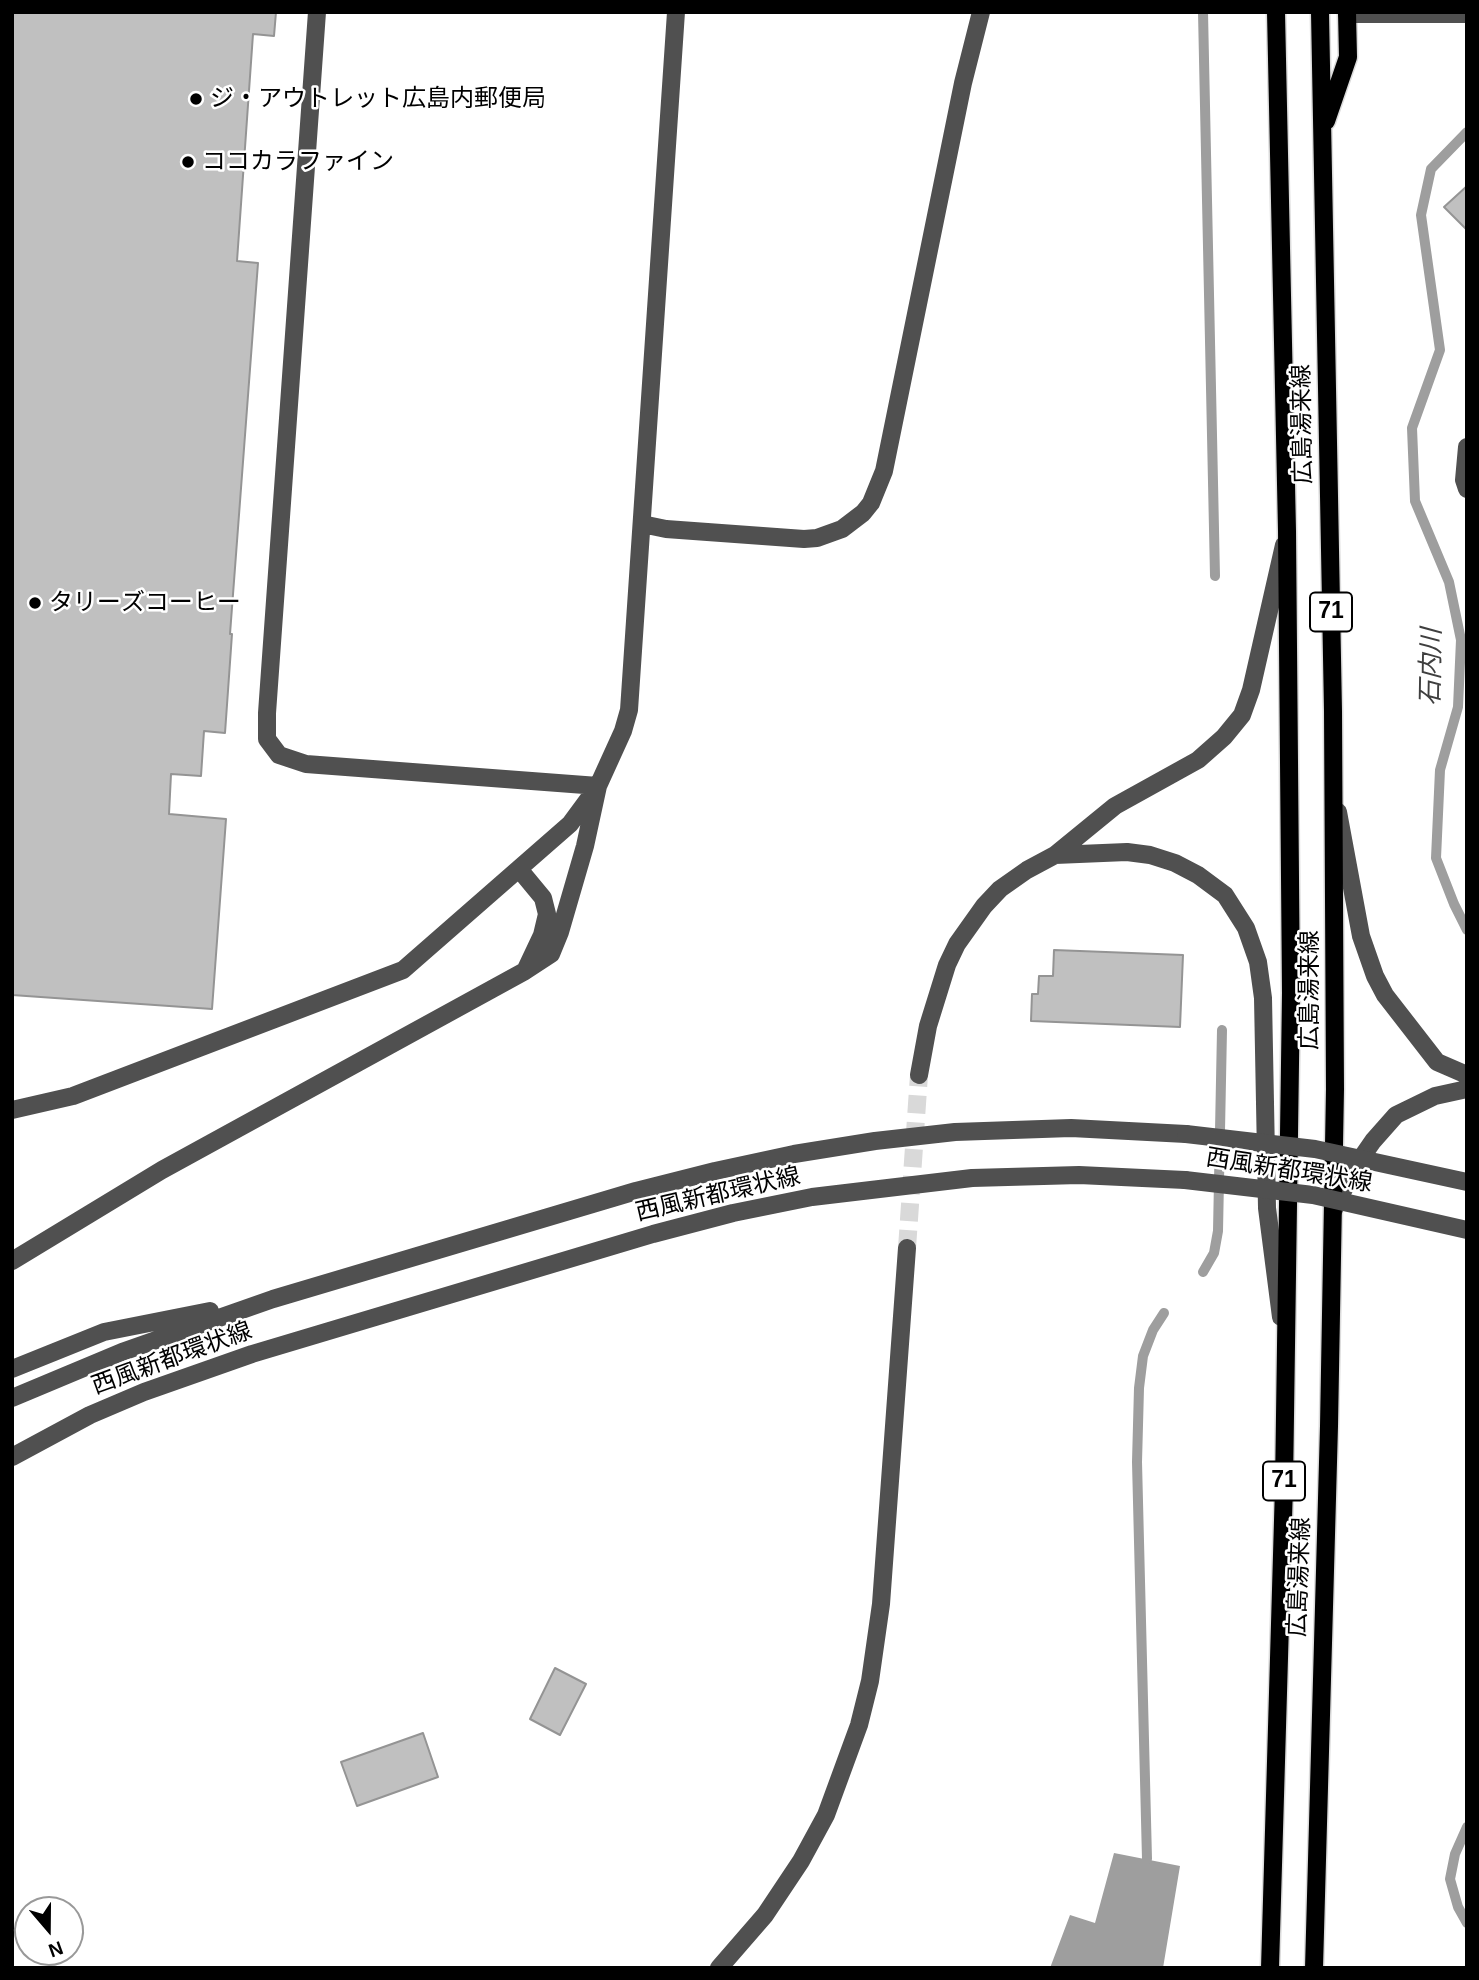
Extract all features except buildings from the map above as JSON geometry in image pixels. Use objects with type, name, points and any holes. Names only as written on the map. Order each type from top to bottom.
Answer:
[{"type":"main road","name":"広島湯来線","points":[[1270,1968],[1286,1360],[1291,1006],[1287,531],[1276,12]]},
{"type":"main road","name":"広島湯来線","points":[[1314,1968],[1333,1211],[1334,788],[1320,12]]},
{"type":"main road","points":[[1322,133],[1348,57],[1347,13]]},
{"type":"street","points":[[317,12],[267,739],[279,755],[306,764],[598,786]]},
{"type":"street","points":[[12,1111],[73,1096],[403,970],[570,824],[598,786],[623,731],[629,710],[676,12]]},
{"type":"street","points":[[642,524],[666,529],[817,538],[842,529],[872,503],[884,471],[960,97],[981,12]]},
{"type":"street","points":[[1347,13],[1467,14]]},
{"type":"street","points":[[1467,447],[1464,480],[1467,489]]},
{"type":"street","points":[[919,1075],[937,995],[957,944],[969,924],[1000,889],[1055,855],[1115,806],[1198,760],[1224,737],[1242,715],[1251,690],[1287,531]]},
{"type":"street","points":[[12,1261],[162,1170],[525,971],[551,954],[585,846],[598,786]]},
{"type":"street","points":[[1334,788],[1362,936],[1375,976],[1399,1014],[1437,1062],[1467,1075]]},
{"type":"street","points":[[1055,855],[1127,852],[1150,855],[1175,863],[1198,875],[1225,895],[1247,928],[1258,962],[1263,998],[1267,1208],[1286,1360]]},
{"type":"street","points":[[519,869],[543,898],[547,914],[542,935],[525,971]]},
{"type":"street","points":[[1333,1211],[1355,1167],[1396,1115],[1435,1096],[1467,1088]]},
{"type":"street","name":"西風新都環状線","points":[[12,1398],[122,1352],[273,1299],[636,1191],[794,1154],[875,1141],[955,1132],[1071,1128],[1186,1134],[1315,1149],[1467,1182]]},
{"type":"street","name":"西風新都環状線","points":[[12,1457],[90,1415],[144,1392],[252,1354],[533,1269],[733,1213],[812,1197],[972,1178],[1079,1175],[1185,1180],[1313,1195],[1467,1230]]},
{"type":"street","points":[[719,1968],[765,1915],[801,1861],[826,1815],[859,1726],[870,1681],[881,1604],[908,1248]]},
{"type":"street","points":[[12,1369],[104,1332],[273,1299]]},
{"type":"shaded area","points":[[1114,1853],[1180,1866],[1163,1968],[1050,1968],[1070,1915],[1095,1923]]},
{"type":"waterway","points":[[1203,12],[1215,576]]},
{"type":"waterway","name":"石内川","points":[[1467,132],[1431,169],[1421,215],[1440,350],[1412,428],[1415,501],[1449,582],[1461,640],[1458,707],[1440,770],[1436,858],[1467,930]]},
{"type":"waterway","points":[[1203,1272],[1214,1253],[1218,1231],[1222,1030]]},
{"type":"waterway","points":[[1147,1859],[1137,1462],[1139,1388],[1143,1356],[1153,1330],[1164,1313]]},
{"type":"waterway","name":"石内川","points":[[1467,1827],[1455,1854],[1450,1879],[1458,1907],[1467,1923]]},
{"type":"tunnel","points":[[907,1248],[919,1075]]},
{"type":"place","name":"ジ・アウトレット広島内郵便局","points":[[196,99]]},
{"type":"place","name":"ココカラファイン","points":[[188,162]]},
{"type":"place","name":"タリーズコーヒー","points":[[35,603]]}]
